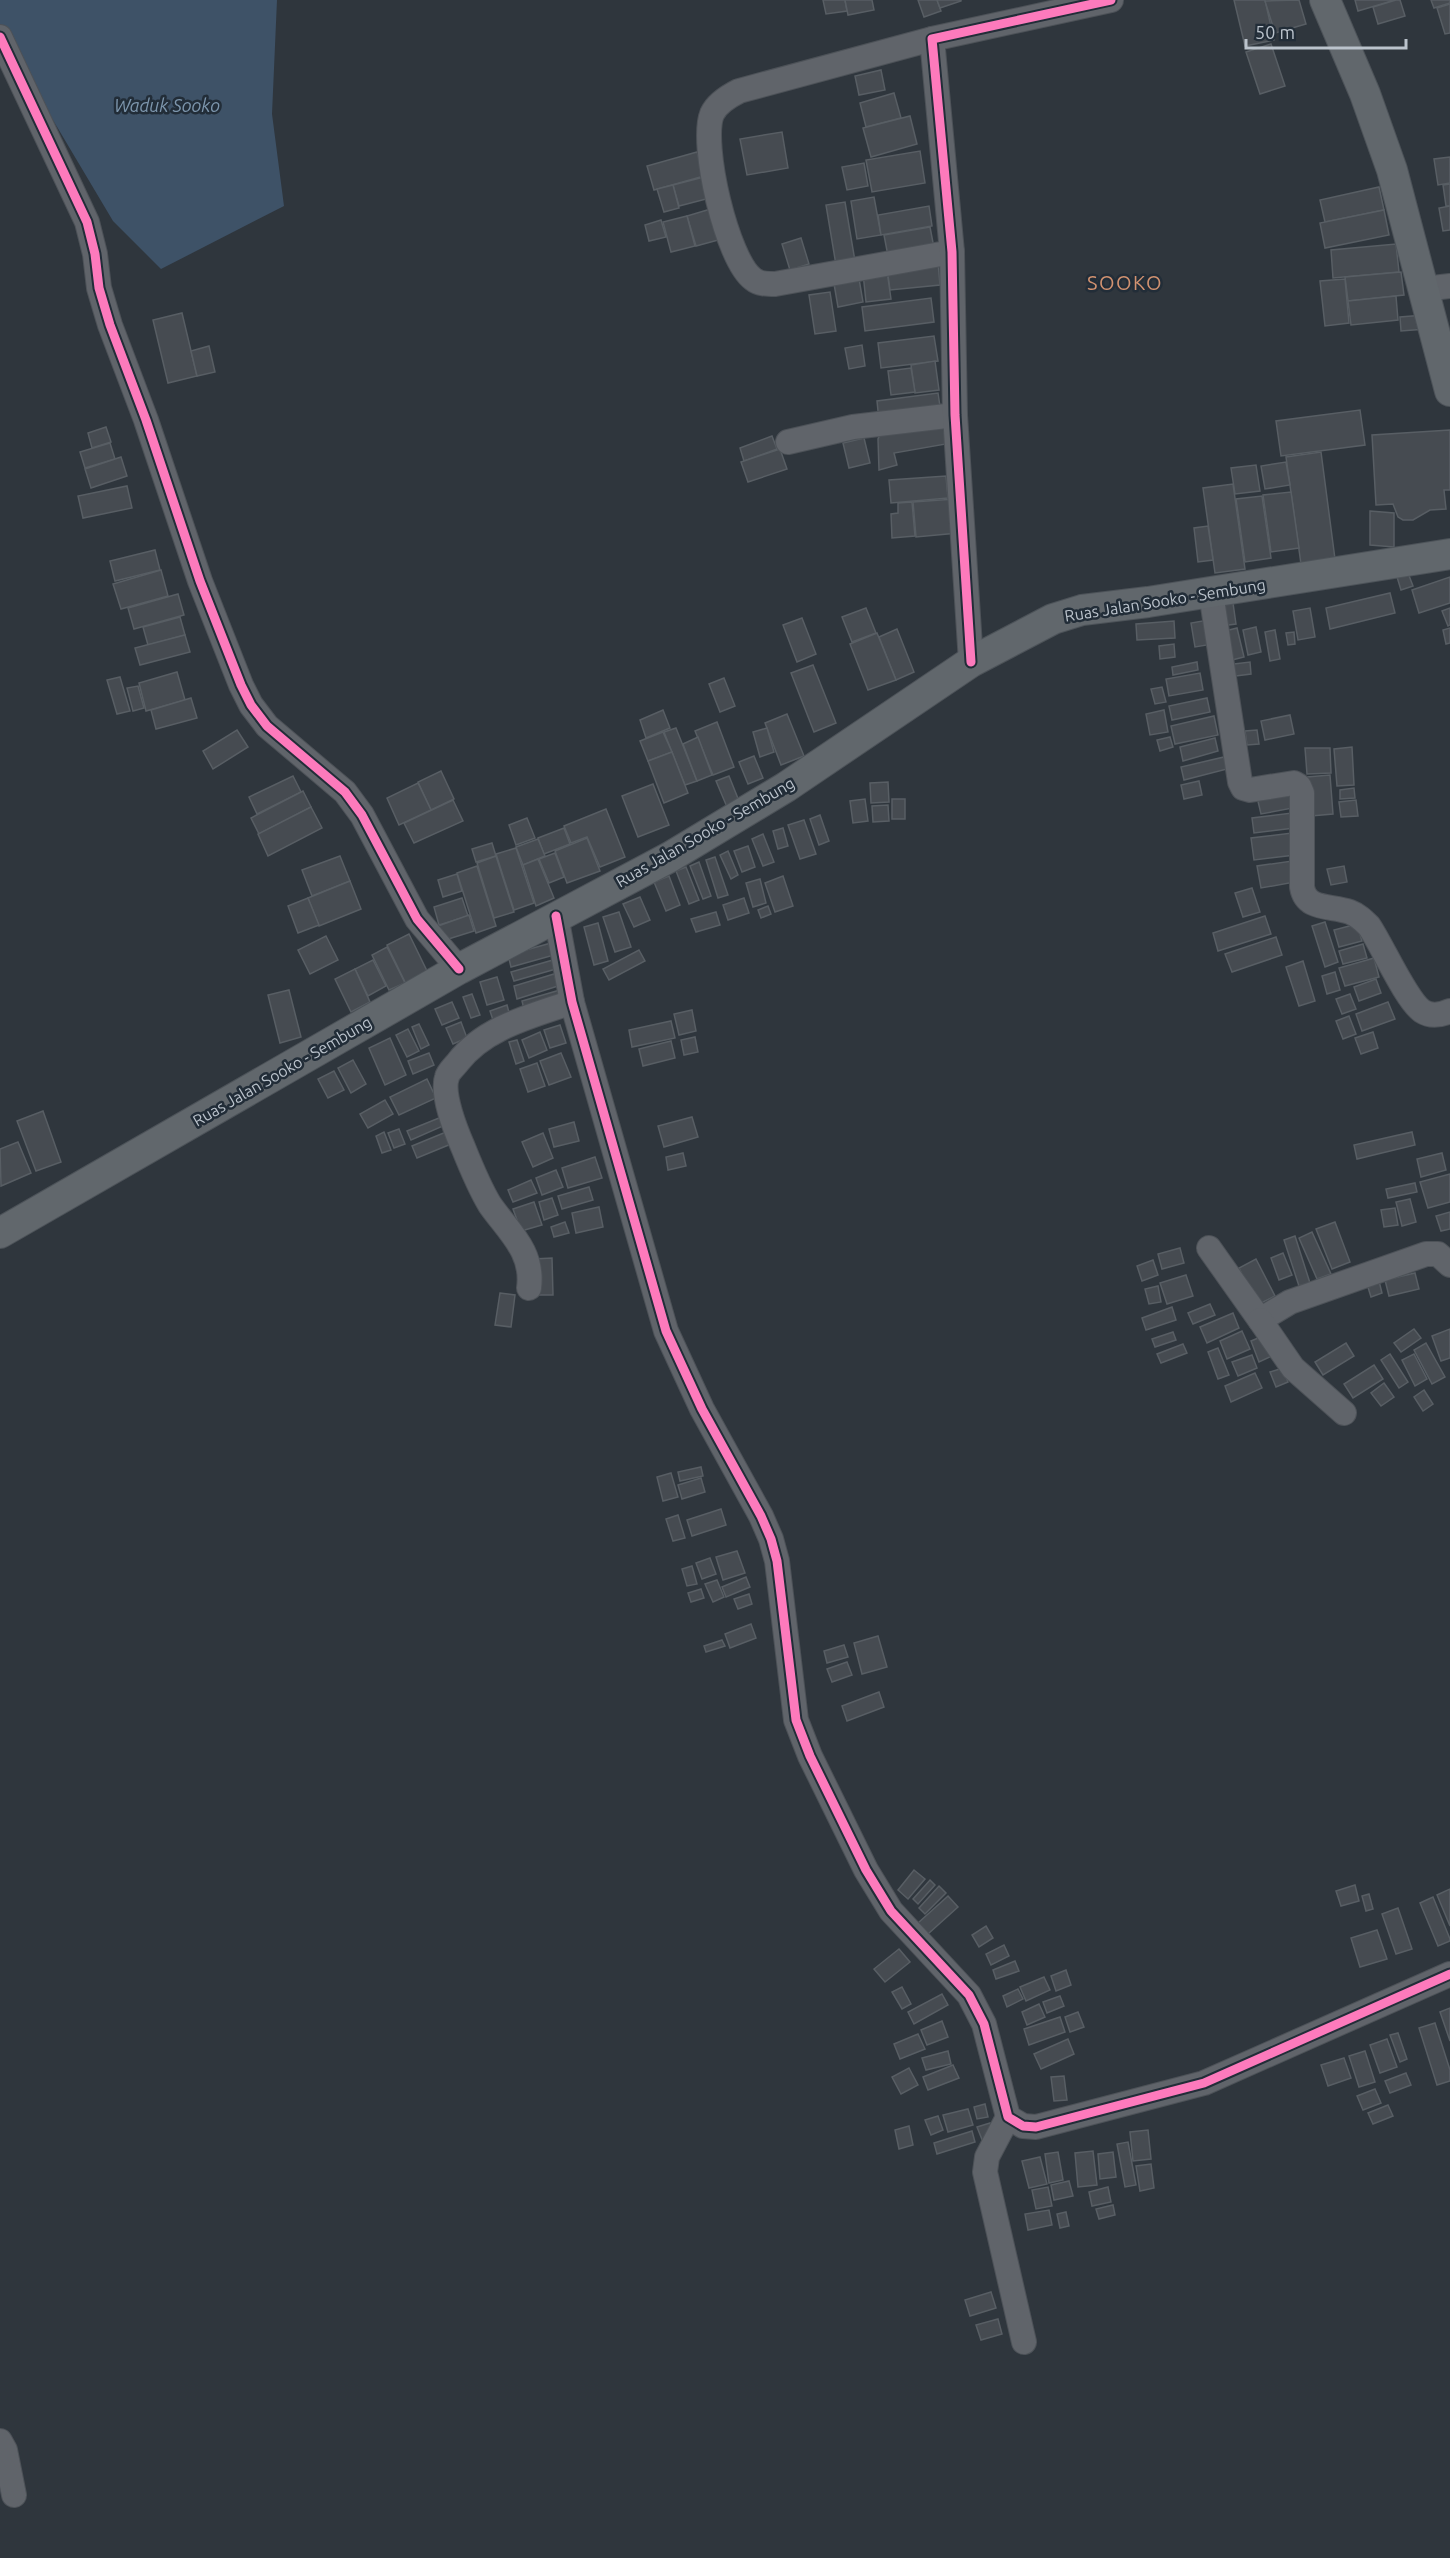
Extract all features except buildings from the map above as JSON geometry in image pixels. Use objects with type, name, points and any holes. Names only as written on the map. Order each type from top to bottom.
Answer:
[{"type":"main road","points":[[1325,0],[1365,94],[1437,287],[1450,391]]},
{"type":"main road","name":"Ruas Jalan Sooko - Sembung","points":[[0,1233],[459,969],[670,857],[786,787],[971,662],[1068,613],[1211,593],[1450,554]]},
{"type":"street","points":[[952,252],[775,284],[763,284],[753,279],[741,263],[723,218],[710,168],[709,128],[712,114],[729,96],[740,91],[932,39],[1111,0]]},
{"type":"street","points":[[0,37],[87,222],[95,254],[99,288],[110,325],[146,420],[200,581],[241,685],[251,705],[267,726],[345,792],[362,815],[417,919],[459,969]]},
{"type":"street","points":[[932,39],[952,252],[955,415],[971,662]]},
{"type":"street","points":[[788,442],[853,427],[955,415]]},
{"type":"street","points":[[1211,593],[1240,782],[1243,788],[1250,790],[1294,783],[1299,786],[1302,793],[1302,887],[1305,898],[1315,905],[1334,908],[1360,917],[1370,926],[1410,996],[1421,1010],[1435,1015],[1450,1011]]},
{"type":"street","points":[[556,916],[573,1002],[666,1331],[702,1409],[761,1516],[771,1539],[777,1561],[796,1720],[810,1756],[867,1870],[891,1911],[962,1986],[978,2010],[984,2025],[1008,2117],[987,2157],[985,2172],[987,2191],[1024,2342]]},
{"type":"street","points":[[530,1288],[531,1274],[527,1256],[490,1204],[458,1137],[446,1093],[447,1077],[464,1054],[482,1038],[524,1018],[573,1002]]},
{"type":"street","points":[[1209,1248],[1293,1368],[1344,1413]]},
{"type":"street","points":[[1260,1320],[1290,1302],[1426,1254],[1438,1254],[1450,1265]]},
{"type":"street","points":[[1008,2117],[1023,2126],[1036,2127],[1204,2083],[1450,1974]]},
{"type":"street","points":[[0,2441],[14,2495]]},
{"type":"water","name":"Waduk Sooko","points":[[0,0],[277,0],[272,114],[284,206],[161,269],[113,221],[0,31]]},
{"type":"cycle path","points":[[971,662],[955,415],[952,252],[932,39],[1111,0]]},
{"type":"cycle path","points":[[0,37],[87,222],[95,254],[99,288],[110,325],[146,420],[200,581],[241,685],[251,705],[267,726],[345,792],[362,815],[417,919],[459,969]]},
{"type":"cycle path","points":[[556,916],[572,1002],[666,1331],[702,1409],[761,1516],[771,1539],[777,1561],[796,1720],[810,1756],[866,1870],[891,1911],[969,1995],[984,2024],[1008,2117],[1023,2126],[1036,2127],[1204,2083],[1450,1974]]},
{"type":"district","name":"SOOKO","points":[[1125,282]]}]
